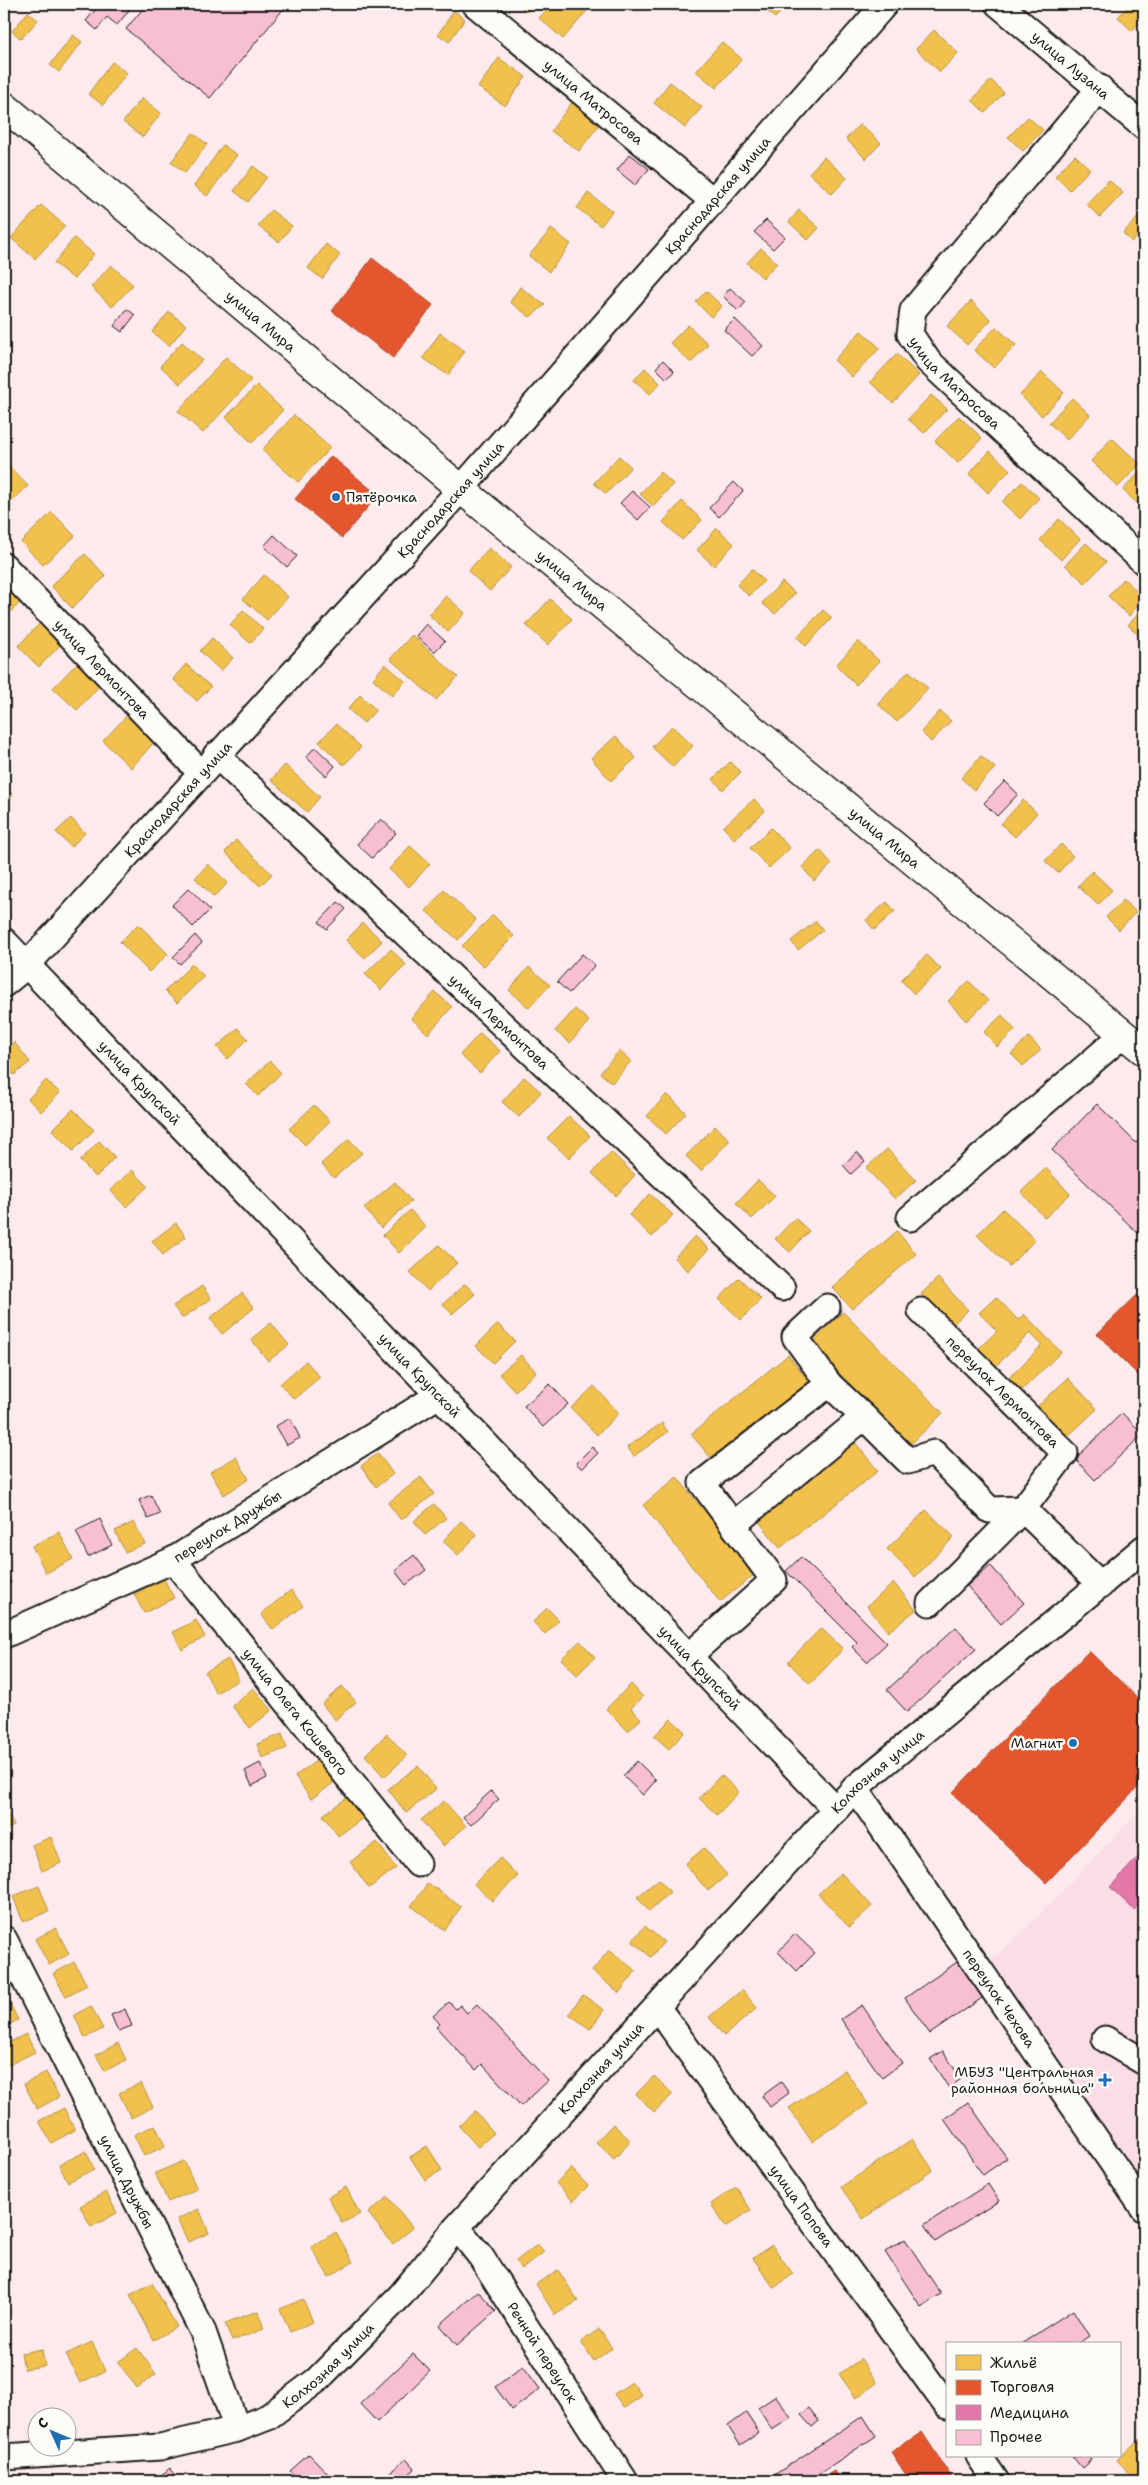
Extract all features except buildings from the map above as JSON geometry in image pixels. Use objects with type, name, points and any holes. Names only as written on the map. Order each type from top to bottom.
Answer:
[{"type":"main road","name":"улица Мира","points":[[4,106],[461,489],[1134,1042]]},
{"type":"street","name":"улица Матросова","points":[[475,4],[712,200]]},
{"type":"street","name":"Краснодарская улица","points":[[4,984],[26,966],[461,489],[885,4]]},
{"type":"street","name":"улица Лузана","points":[[998,4],[1144,127]]},
{"type":"street","name":"улица Матросова","points":[[1100,88],[913,310],[910,334],[928,361],[1144,562]]},
{"type":"street","name":"улица Лермонтова","points":[[4,566],[209,764],[782,1288]]},
{"type":"street","name":"улица Крупской","points":[[4,941],[836,1810]]},
{"type":"street","points":[[910,1218],[1134,1042]]},
{"type":"street","points":[[827,1307],[795,1337],[829,1384],[908,1461],[934,1453],[990,1510],[1023,1509],[1101,1585]]},
{"type":"street","name":"переулок Лермонтова","points":[[921,1311],[1065,1453],[1023,1509]]},
{"type":"street","points":[[689,1656],[774,1580],[702,1483],[829,1384]]},
{"type":"street","name":"переулок Дружбы","points":[[4,1635],[173,1560],[439,1395]]},
{"type":"street","points":[[733,1525],[864,1417]]},
{"type":"street","points":[[930,1603],[1023,1509]]},
{"type":"street","name":"Колхозная улица","points":[[4,2457],[160,2447],[237,2430],[268,2417],[317,2380],[401,2295],[457,2227],[855,1788],[1144,1548]]},
{"type":"street","name":"улица Олега Кошевого","points":[[173,1560],[418,1864]]},
{"type":"street","name":"переулок Чехова","points":[[855,1788],[1140,2204]]},
{"type":"street","name":"улица Дружбы","points":[[4,1939],[203,2332],[237,2430]]},
{"type":"street","name":"улица Попова","points":[[656,2007],[946,2405]]},
{"type":"street","points":[[1105,2039],[1144,2062]]},
{"type":"street","name":"Речной переулок","points":[[457,2227],[481,2257],[625,2481]]},
{"type":"street","points":[[980,2458],[996,2481]]},
{"type":"shaded area","name":"МБУЗ \"Центральная районная больница\"","points":[[1144,1806],[1144,2195],[986,1964],[1020,1935]]},
{"type":"place","name":"Пятёрочка","points":[[336,497]]},
{"type":"place","name":"Магнит","points":[[1073,1743]]},
{"type":"place","name":"МБУЗ \"Центральная районная больница\"","points":[[1105,2080]]}]
